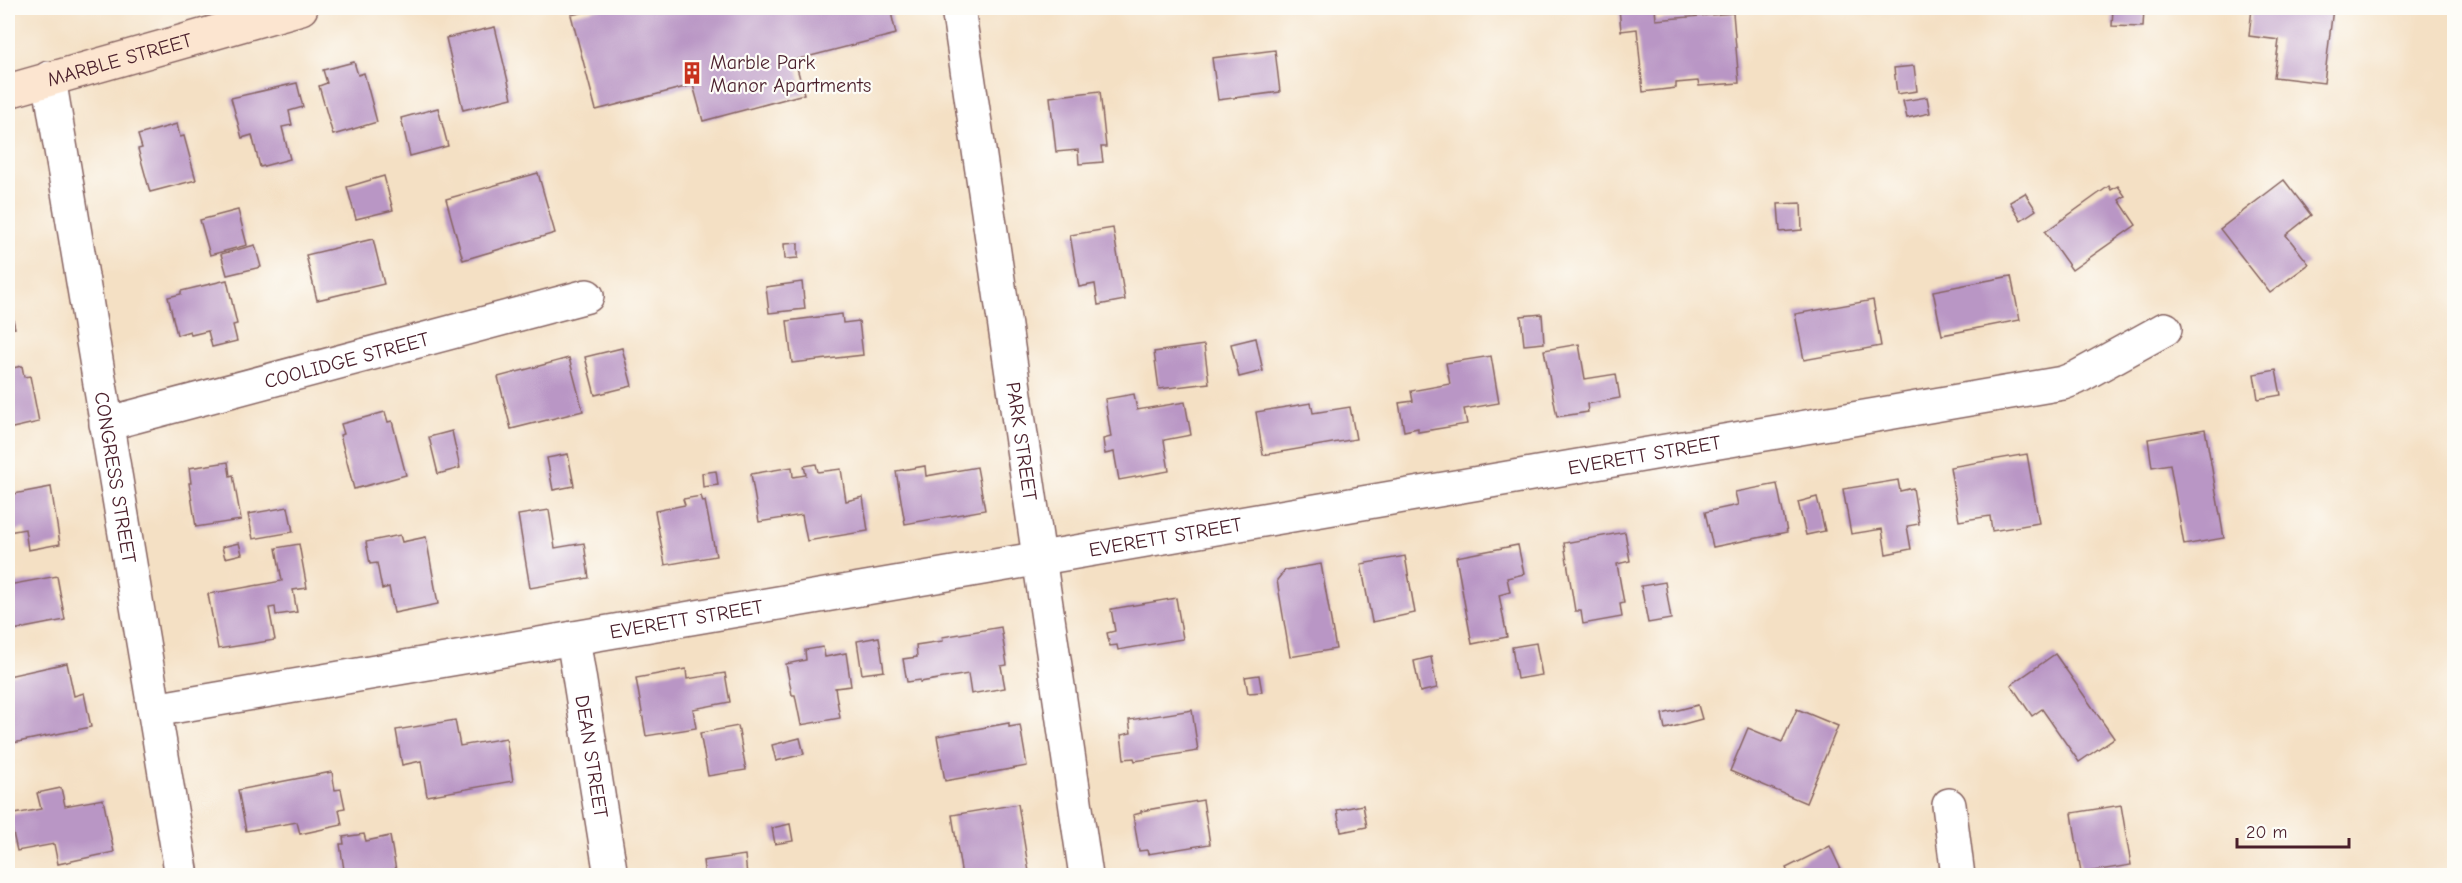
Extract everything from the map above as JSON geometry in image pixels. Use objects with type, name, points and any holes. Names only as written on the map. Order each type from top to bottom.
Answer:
[{"type":"main road","name":"MARBLE STREET","points":[[8,91],[301,8]]},
{"type":"street","name":"PARK STREET","points":[[958,8],[1086,876]]},
{"type":"street","name":"CONGRESS STREET","points":[[49,78],[182,876]]},
{"type":"street","name":"COOLIDGE STREET","points":[[106,424],[586,296]]},
{"type":"street","name":"EVERETT STREET","points":[[154,710],[2063,383],[2165,328]]},
{"type":"street","name":"DEAN STREET","points":[[573,638],[611,876]]},
{"type":"street","points":[[1949,805],[1958,876]]},
{"type":"building","name":"Marble Park Manor Apartments","points":[[602,8],[682,8],[683,12],[701,8],[890,8],[896,34],[795,60],[804,94],[703,121],[693,85],[596,110],[571,15]]},
{"type":"building","points":[[1619,8],[1655,8],[1656,20],[1733,13],[1739,83],[1699,86],[1698,81],[1676,83],[1676,88],[1643,92],[1637,29],[1621,31]]},
{"type":"building","points":[[2113,8],[2144,8],[2143,27],[2112,26]]},
{"type":"building","points":[[2252,8],[2333,8],[2324,83],[2274,77],[2279,40],[2249,36]]},
{"type":"building","points":[[495,27],[512,98],[463,110],[446,38]]},
{"type":"building","points":[[1275,50],[1280,92],[1218,100],[1212,58]]},
{"type":"building","points":[[354,62],[358,75],[364,73],[377,122],[333,135],[319,86],[327,83],[323,70]]},
{"type":"building","points":[[1914,66],[1917,91],[1897,94],[1894,68]]},
{"type":"building","points":[[297,83],[303,107],[289,111],[292,125],[282,127],[290,159],[260,167],[252,135],[242,138],[231,98]]},
{"type":"building","points":[[1100,91],[1106,147],[1101,147],[1103,162],[1079,164],[1078,150],[1056,152],[1050,97]]},
{"type":"building","points":[[1927,97],[1930,113],[1907,118],[1903,101]]},
{"type":"building","points":[[438,108],[448,146],[410,156],[401,118]]},
{"type":"building","points":[[177,124],[180,137],[184,136],[196,180],[150,192],[138,149],[142,148],[138,135]]},
{"type":"building","points":[[538,173],[555,233],[463,260],[446,199]]},
{"type":"building","points":[[384,176],[393,210],[356,219],[347,187]]},
{"type":"building","points":[[2284,180],[2311,215],[2286,235],[2309,264],[2270,293],[2220,229]]},
{"type":"building","points":[[2109,186],[2111,190],[2118,186],[2125,196],[2119,200],[2136,225],[2072,270],[2045,232]]},
{"type":"building","points":[[2025,193],[2036,210],[2021,220],[2010,202]]},
{"type":"building","points":[[1801,203],[1802,230],[1780,232],[1778,204]]},
{"type":"building","points":[[238,210],[247,245],[210,255],[200,220]]},
{"type":"building","points":[[1113,228],[1125,300],[1098,305],[1095,284],[1079,287],[1070,235]]},
{"type":"building","points":[[373,239],[384,284],[317,300],[306,255]]},
{"type":"building","points":[[798,243],[798,258],[785,259],[784,244]]},
{"type":"building","points":[[255,245],[261,267],[227,275],[221,254]]},
{"type":"building","points":[[2011,276],[2020,320],[1942,335],[1933,291]]},
{"type":"building","points":[[227,280],[237,324],[233,325],[237,341],[212,347],[208,331],[191,335],[190,331],[177,335],[168,297],[181,294],[181,291]]},
{"type":"building","points":[[802,282],[805,309],[769,313],[766,287]]},
{"type":"building","points":[[8,298],[15,328],[8,329]]},
{"type":"building","points":[[1873,300],[1881,346],[1804,360],[1795,314]]},
{"type":"building","points":[[842,314],[843,323],[859,321],[863,355],[792,363],[787,321]]},
{"type":"building","points":[[1542,314],[1544,343],[1524,345],[1521,316]]},
{"type":"building","points":[[1256,338],[1263,371],[1239,377],[1231,344]]},
{"type":"building","points":[[1579,344],[1585,379],[1616,374],[1620,398],[1587,404],[1588,412],[1557,417],[1544,350]]},
{"type":"building","points":[[1204,345],[1209,383],[1159,389],[1154,352]]},
{"type":"building","points":[[622,348],[632,386],[595,395],[585,357]]},
{"type":"building","points":[[1491,356],[1499,403],[1464,409],[1467,424],[1418,432],[1418,428],[1404,431],[1399,403],[1413,401],[1411,391],[1450,384],[1446,363]]},
{"type":"building","points":[[569,358],[583,411],[511,429],[498,377]]},
{"type":"building","points":[[22,366],[24,377],[30,376],[39,422],[8,429],[8,369]]},
{"type":"building","points":[[2276,370],[2281,395],[2258,399],[2254,374]]},
{"type":"building","points":[[1134,394],[1137,410],[1185,402],[1191,435],[1164,440],[1169,471],[1119,480],[1114,452],[1105,454],[1103,439],[1111,437],[1105,399]]},
{"type":"building","points":[[1311,403],[1313,413],[1350,407],[1356,439],[1263,455],[1256,412]]},
{"type":"building","points":[[385,412],[388,422],[392,421],[406,475],[354,489],[340,435],[344,434],[341,424]]},
{"type":"building","points":[[2205,429],[2224,538],[2184,545],[2170,464],[2152,467],[2148,439]]},
{"type":"building","points":[[452,431],[460,468],[438,474],[429,437]]},
{"type":"building","points":[[568,454],[574,486],[553,490],[547,458]]},
{"type":"building","points":[[2027,454],[2039,523],[1992,531],[1990,516],[1959,521],[1950,467]]},
{"type":"building","points":[[228,462],[230,476],[233,475],[241,520],[196,527],[189,468]]},
{"type":"building","points":[[816,464],[818,472],[841,469],[846,501],[863,497],[868,531],[807,541],[802,515],[759,522],[751,474],[792,467],[793,477],[806,475],[804,466]]},
{"type":"building","points":[[925,466],[926,476],[977,467],[985,510],[905,524],[896,471]]},
{"type":"building","points":[[716,471],[718,485],[703,487],[702,473]]},
{"type":"building","points":[[1898,480],[1900,491],[1913,488],[1919,524],[1907,526],[1911,549],[1886,554],[1882,529],[1851,534],[1843,489]]},
{"type":"building","points":[[1777,484],[1787,532],[1713,547],[1705,512],[1738,505],[1735,492]]},
{"type":"building","points":[[51,487],[60,544],[28,550],[25,529],[8,532],[8,495]]},
{"type":"building","points":[[701,496],[703,502],[705,501],[716,556],[665,565],[655,511],[685,505],[683,499]]},
{"type":"building","points":[[1817,497],[1825,531],[1806,535],[1798,502]]},
{"type":"building","points":[[288,507],[293,532],[253,539],[248,514]]},
{"type":"building","points":[[549,510],[555,548],[584,543],[589,578],[530,588],[518,515]]},
{"type":"building","points":[[1625,532],[1630,561],[1617,564],[1624,603],[1620,604],[1622,617],[1583,624],[1581,611],[1575,611],[1564,543]]},
{"type":"building","points":[[400,535],[402,542],[426,537],[438,604],[394,613],[389,587],[382,589],[377,563],[370,564],[366,542]]},
{"type":"building","points":[[239,543],[242,554],[225,558],[222,547]]},
{"type":"building","points":[[299,544],[307,588],[293,590],[297,612],[276,615],[275,607],[269,608],[275,640],[218,649],[208,594],[282,581],[276,548]]},
{"type":"building","points":[[1518,545],[1524,574],[1507,578],[1510,592],[1499,595],[1507,637],[1472,644],[1456,557]]},
{"type":"building","points":[[1405,556],[1415,613],[1372,622],[1361,564]]},
{"type":"building","points":[[1321,564],[1336,649],[1290,657],[1277,580],[1285,570]]},
{"type":"building","points":[[57,576],[65,620],[8,631],[8,585]]},
{"type":"building","points":[[1665,582],[1671,619],[1648,623],[1641,586]]},
{"type":"building","points":[[1176,598],[1183,639],[1118,650],[1117,645],[1110,646],[1107,633],[1115,631],[1111,609]]},
{"type":"building","points":[[1001,627],[1007,665],[1001,666],[1005,688],[971,694],[968,674],[907,682],[903,659],[917,657],[916,645],[943,641],[942,637]]},
{"type":"building","points":[[879,637],[884,671],[862,674],[857,641]]},
{"type":"building","points":[[1536,643],[1542,675],[1517,679],[1512,647]]},
{"type":"building","points":[[823,647],[825,657],[846,653],[851,686],[835,688],[840,718],[801,725],[786,664],[806,660],[805,650]]},
{"type":"building","points":[[2055,654],[2114,738],[2079,762],[2042,709],[2032,716],[2011,685]]},
{"type":"building","points":[[1431,657],[1437,688],[1420,692],[1414,661]]},
{"type":"building","points":[[67,663],[74,696],[84,693],[91,727],[8,744],[8,676]]},
{"type":"building","points":[[686,669],[687,679],[725,673],[730,702],[693,709],[696,728],[646,736],[636,678]]},
{"type":"building","points":[[1259,675],[1262,692],[1248,693],[1245,677]]},
{"type":"building","points":[[1698,705],[1702,719],[1665,729],[1662,714]]},
{"type":"building","points":[[1797,709],[1838,726],[1806,803],[1730,771],[1748,728],[1782,742]]},
{"type":"building","points":[[1192,710],[1198,751],[1135,761],[1134,758],[1124,759],[1121,735],[1131,733],[1129,720]]},
{"type":"building","points":[[455,720],[460,746],[506,738],[513,781],[427,796],[421,761],[402,765],[396,730]]},
{"type":"building","points":[[1009,723],[1009,727],[1020,725],[1027,766],[945,781],[937,736]]},
{"type":"building","points":[[738,726],[746,770],[708,776],[700,733]]},
{"type":"building","points":[[800,738],[804,754],[776,761],[772,745]]},
{"type":"building","points":[[332,772],[335,790],[341,789],[345,808],[339,809],[342,825],[300,834],[297,822],[246,831],[238,790]]},
{"type":"building","points":[[61,788],[65,806],[103,799],[114,852],[58,864],[54,844],[17,851],[9,815],[41,809],[37,793]]},
{"type":"building","points":[[1203,800],[1210,844],[1148,854],[1147,850],[1139,851],[1133,815],[1141,811]]},
{"type":"building","points":[[1018,804],[1029,872],[1008,876],[962,876],[952,815]]},
{"type":"building","points":[[1363,805],[1367,827],[1341,832],[1337,810]]},
{"type":"building","points":[[2121,805],[2131,865],[2081,873],[2072,813]]},
{"type":"building","points":[[790,824],[793,841],[775,844],[772,828]]},
{"type":"building","points":[[364,834],[366,841],[390,836],[397,876],[345,876],[340,844],[344,844],[343,837]]},
{"type":"building","points":[[1830,846],[1844,876],[1790,876],[1786,868]]},
{"type":"building","points":[[745,855],[747,876],[705,876],[703,861]]},
{"type":"place","name":"Marble Park Manor Apartments","points":[[692,73]]}]
